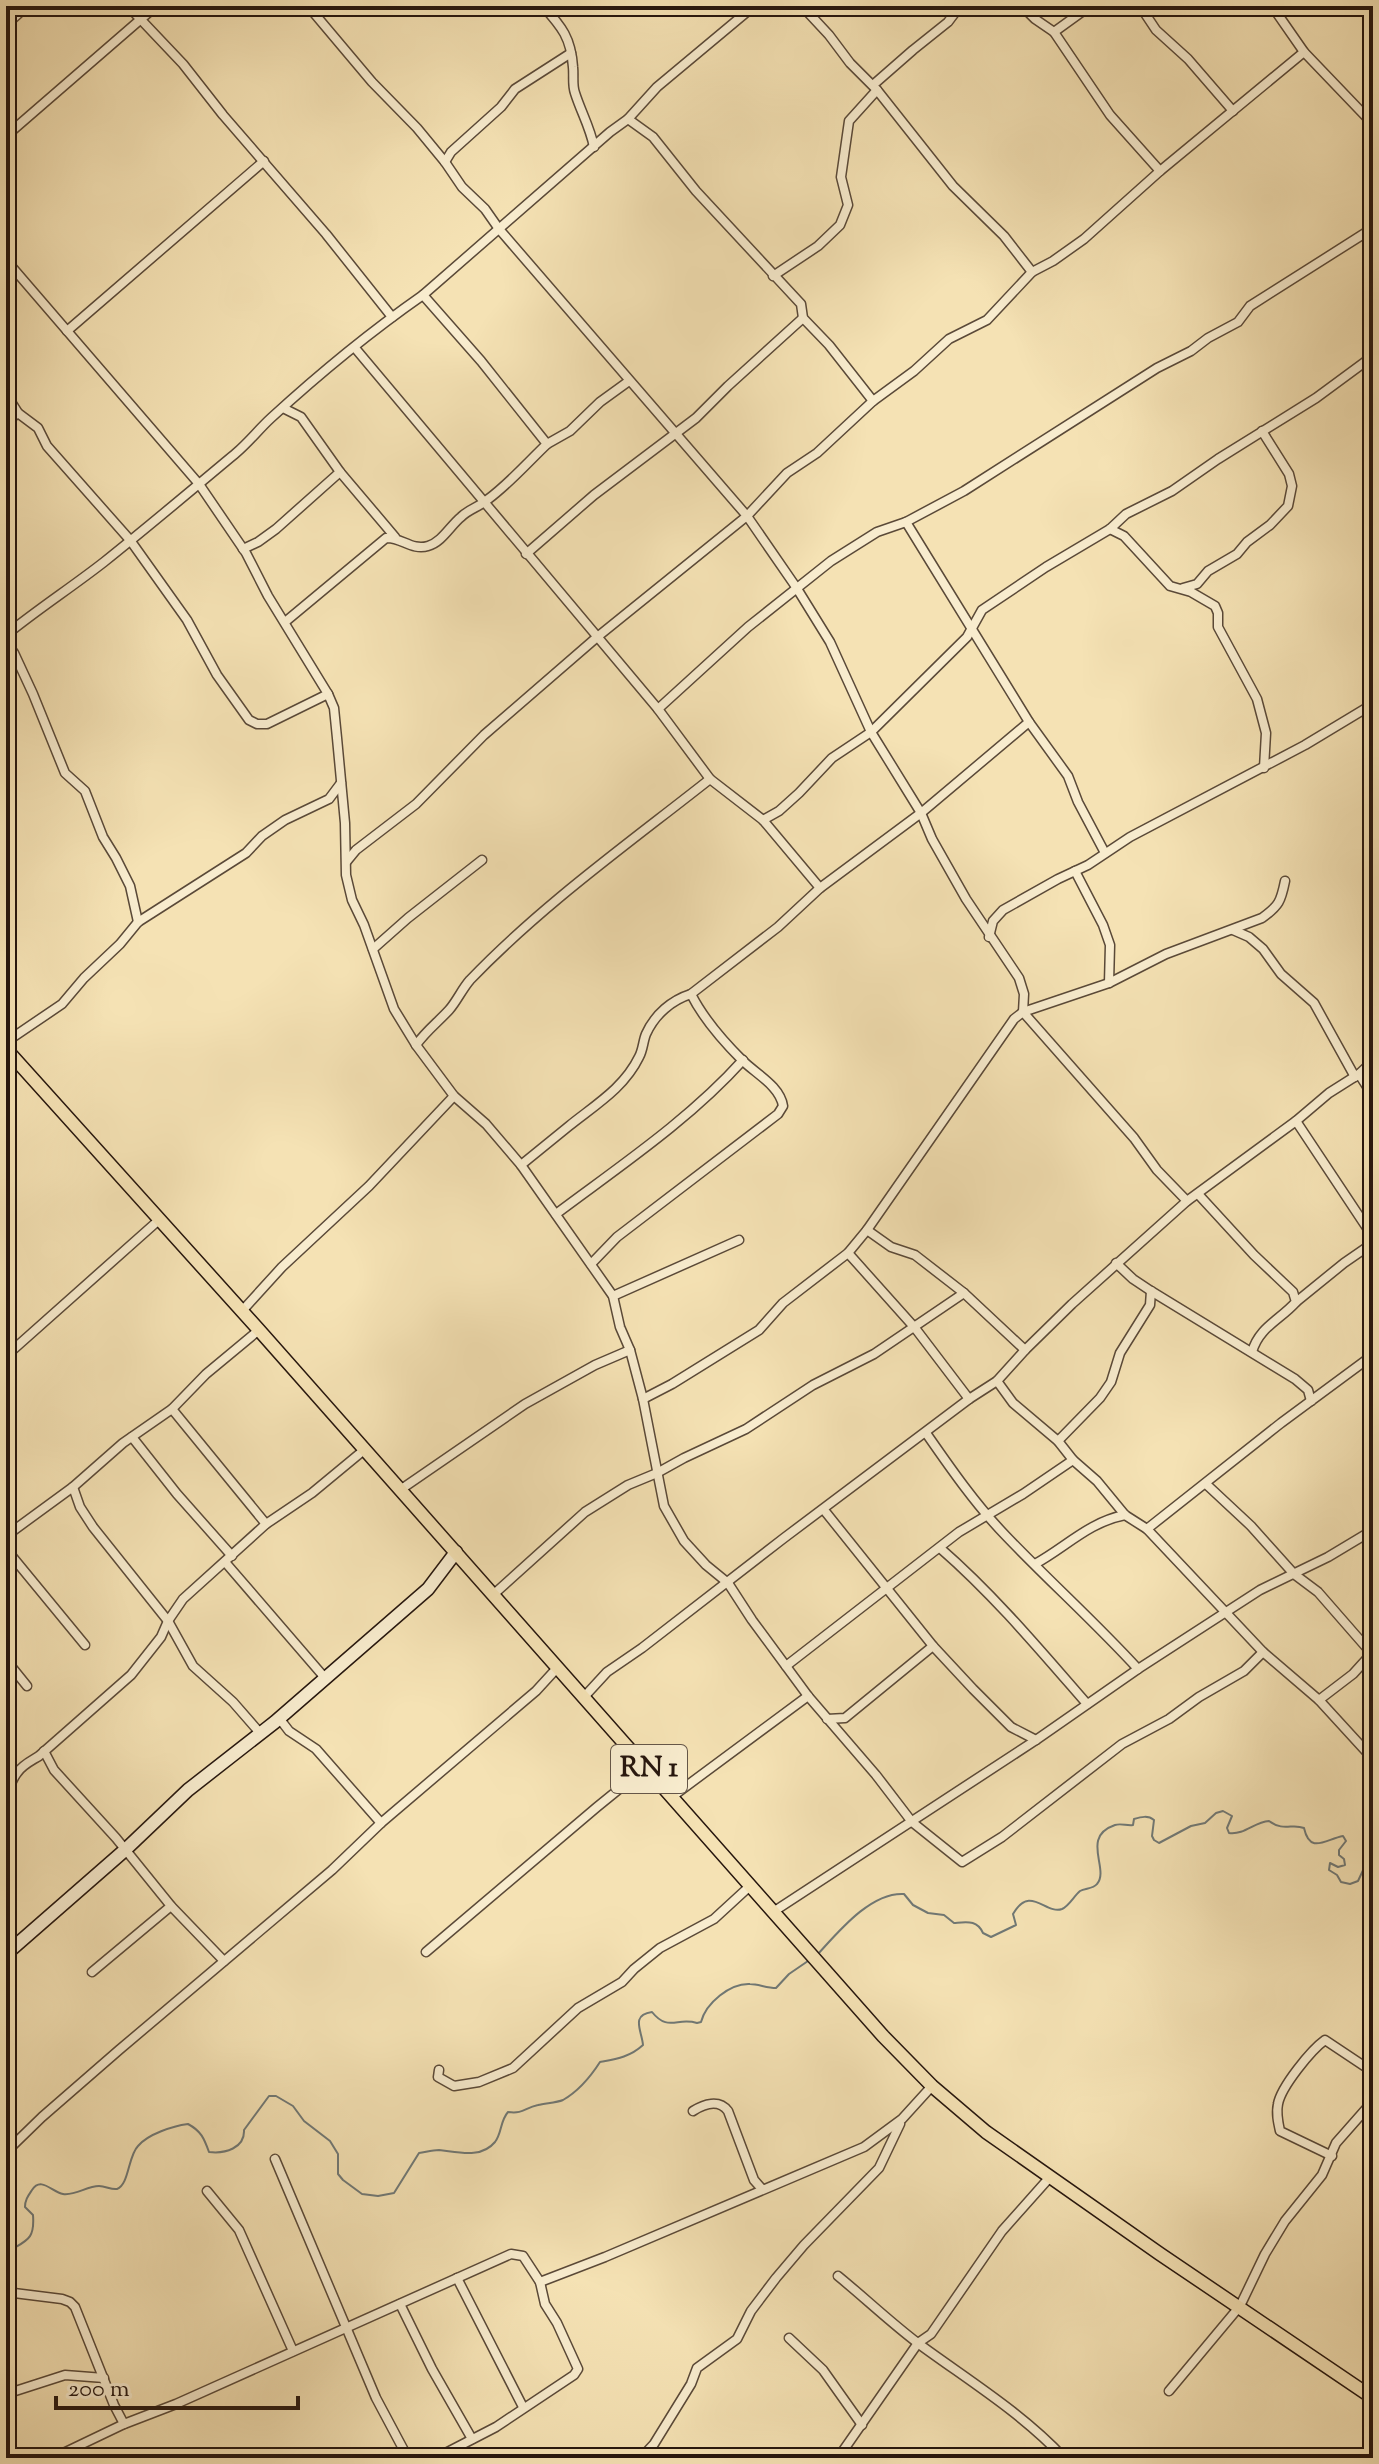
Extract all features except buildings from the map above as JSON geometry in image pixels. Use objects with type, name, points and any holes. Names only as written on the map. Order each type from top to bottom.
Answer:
[{"type":"main road","name":"RN 1","points":[[6,1049],[494,1594],[883,2036],[932,2086],[986,2132],[1373,2398]]},
{"type":"street","points":[[6,25],[27,6]]},
{"type":"street","points":[[128,6],[183,64],[392,317]]},
{"type":"street","points":[[6,136],[156,6]]},
{"type":"street","points":[[308,6],[372,82],[417,128],[462,187],[485,209],[747,516],[830,642],[871,732],[921,813],[932,839],[989,937],[1019,978],[1024,994],[1023,1012],[1187,1201]]},
{"type":"street","points":[[543,6],[568,38],[573,90],[590,127],[594,147]]},
{"type":"street","points":[[6,635],[106,561],[240,450],[283,408],[423,295],[628,119],[657,87],[754,6]]},
{"type":"street","points":[[802,6],[875,88],[953,186],[1004,236],[1032,272]]},
{"type":"street","points":[[773,276],[818,246],[840,225],[848,205],[841,177],[849,121],[875,88],[923,41],[948,22],[960,6]]},
{"type":"street","points":[[1022,6],[1054,32],[1110,115],[1160,171]]},
{"type":"street","points":[[1054,32],[1090,6]]},
{"type":"street","points":[[1140,6],[1156,30],[1188,59],[1233,111]]},
{"type":"street","points":[[1272,6],[1304,52],[1373,124]]},
{"type":"street","points":[[346,862],[356,850],[416,804],[484,735],[596,638],[747,516],[787,473],[817,453],[873,401],[914,371],[949,339],[987,320],[1032,272],[1084,239],[1160,171],[1304,52]]},
{"type":"street","points":[[445,162],[451,152],[501,107],[515,89],[571,53]]},
{"type":"street","points":[[628,119],[653,137],[696,191],[801,304],[803,318],[829,345],[873,401]]},
{"type":"street","points":[[67,331],[264,161]]},
{"type":"street","points":[[658,709],[748,627],[852,546],[964,491],[1157,368],[1238,322],[1250,306],[1373,228]]},
{"type":"street","points":[[6,260],[199,484],[243,549],[328,694],[334,708],[346,875],[352,900],[394,1009],[454,1096],[486,1124],[521,1165],[613,1296],[643,1399],[664,1506],[684,1541],[728,1583],[808,1696],[912,1822],[962,1862],[1002,1837],[1122,1744],[1169,1719],[1236,1676],[1263,1652]]},
{"type":"street","points":[[423,295],[547,444]]},
{"type":"street","points":[[526,554],[594,495],[696,418],[803,318]]},
{"type":"street","points":[[355,348],[658,709],[710,779],[763,820],[820,888]]},
{"type":"street","points":[[763,820],[779,811],[832,758],[871,732],[967,637],[982,610],[995,600],[1110,529],[1126,514],[1172,491],[1316,398],[1373,356]]},
{"type":"street","points":[[283,408],[301,417],[340,472],[395,537],[415,547],[429,546],[472,508],[485,502],[547,444],[570,431],[600,402],[629,381]]},
{"type":"street","points":[[6,394],[18,413],[38,428],[47,446],[130,540],[187,620],[217,675],[249,720],[267,724],[328,694]]},
{"type":"street","points":[[6,422],[18,413]]},
{"type":"street","points":[[1181,589],[1197,584],[1208,571],[1237,554],[1288,506],[1292,486],[1289,474],[1262,431]]},
{"type":"street","points":[[243,549],[276,529],[340,472]]},
{"type":"street","points":[[906,522],[1029,722],[1068,776],[1105,853]]},
{"type":"street","points":[[1110,529],[1124,536],[1170,586],[1191,592],[1215,606],[1218,627],[1257,699],[1266,733],[1264,768]]},
{"type":"street","points":[[285,622],[386,538],[395,537]]},
{"type":"street","points":[[6,642],[33,694],[65,773],[85,791],[103,837],[130,886],[138,922]]},
{"type":"street","points":[[989,937],[993,921],[1003,910],[1130,837],[1264,768],[1373,704]]},
{"type":"street","points":[[521,1165],[625,1080],[641,1055],[647,1032],[661,1012],[676,999],[691,994],[778,927],[820,888],[921,813],[1029,722]]},
{"type":"street","points":[[416,1045],[450,1009],[469,981],[526,928],[710,779]]},
{"type":"street","points":[[6,1042],[62,1004],[138,922],[246,853],[262,836],[285,820],[329,799],[341,783]]},
{"type":"street","points":[[373,949],[482,860]]},
{"type":"street","points":[[1075,871],[1110,945],[1109,983]]},
{"type":"street","points":[[643,1399],[759,1330],[783,1303],[848,1253],[1014,1019],[1023,1012],[1109,983],[1166,954],[1262,918],[1281,900],[1285,881]]},
{"type":"street","points":[[1233,930],[1249,937],[1263,949],[1281,974],[1314,1003],[1373,1096]]},
{"type":"street","points":[[591,1264],[617,1237],[778,1114],[783,1106],[782,1098],[743,1060],[698,1007],[691,994]]},
{"type":"street","points":[[556,1214],[721,1085],[743,1060]]},
{"type":"street","points":[[584,1697],[607,1672],[997,1381],[1116,1263],[1187,1201],[1373,1061]]},
{"type":"street","points":[[242,1311],[282,1267],[369,1186],[454,1096]]},
{"type":"street","points":[[1252,1352],[1255,1340],[1267,1326],[1373,1240],[1296,1121]]},
{"type":"street","points":[[1198,1194],[1293,1292],[1296,1302]]},
{"type":"street","points":[[6,1356],[160,1219]]},
{"type":"street","points":[[867,1230],[891,1247],[915,1255],[964,1293],[1025,1350]]},
{"type":"street","points":[[613,1296],[739,1240]]},
{"type":"street","points":[[848,1253],[915,1328],[969,1399]]},
{"type":"street","points":[[1116,1263],[1151,1291],[1295,1379],[1308,1390],[1311,1401]]},
{"type":"street","points":[[1058,1441],[1100,1398],[1111,1382],[1120,1353],[1150,1305],[1151,1291]]},
{"type":"street","points":[[494,1594],[585,1512],[628,1485],[746,1429],[813,1385],[874,1354],[964,1293]]},
{"type":"street","points":[[6,1536],[172,1409],[206,1374],[259,1330]]},
{"type":"street","points":[[400,1490],[525,1404],[630,1350]]},
{"type":"street","points":[[1147,1529],[1373,1355]]},
{"type":"street","points":[[997,1381],[1013,1403],[1058,1441],[1125,1515],[1147,1529],[1263,1652],[1319,1700],[1373,1759]]},
{"type":"street","points":[[172,1409],[266,1524]]},
{"type":"street","points":[[926,1433],[1006,1537],[1138,1669]]},
{"type":"street","points":[[132,1437],[325,1678]]},
{"type":"street","points":[[6,1790],[24,1764],[44,1751],[131,1675],[161,1637],[183,1599],[266,1524],[312,1493],[364,1450]]},
{"type":"street","points":[[786,1666],[959,1532],[1073,1460]]},
{"type":"street","points":[[1206,1484],[1251,1526],[1294,1574],[1318,1592],[1373,1653],[1353,1674],[1319,1700]]},
{"type":"street","points":[[73,1487],[80,1507],[93,1527],[168,1621],[193,1666],[233,1702],[260,1733]]},
{"type":"street","points":[[824,1510],[933,1646],[1001,1719],[1036,1740]]},
{"type":"street","points":[[1035,1564],[1093,1525],[1125,1515]]},
{"type":"street","points":[[773,1912],[1260,1590],[1373,1530]]},
{"type":"street","points":[[940,1548],[1012,1618],[1087,1704]]},
{"type":"street","points":[[6,1549],[85,1645]]},
{"type":"street","points":[[6,1954],[125,1850],[188,1790],[279,1718],[428,1589],[456,1552]]},
{"type":"street","points":[[827,1719],[845,1718],[933,1646]]},
{"type":"street","points":[[6,1660],[27,1686]]},
{"type":"street","points":[[6,2152],[42,2117],[536,1691],[558,1667]]},
{"type":"street","points":[[673,1796],[808,1696]]},
{"type":"street","points":[[279,1718],[289,1731],[316,1749],[381,1823]]},
{"type":"street","points":[[44,1751],[54,1770],[171,1906],[224,1961]]},
{"type":"street","points":[[426,1952],[597,1807],[634,1777],[650,1770]]},
{"type":"street","points":[[439,2070],[438,2077],[454,2086],[479,2082],[513,2068],[578,2008],[622,1982],[660,1948],[714,1919],[751,1885]]},
{"type":"street","points":[[92,1972],[171,1906]]},
{"type":"street","points":[[1332,2156],[1280,2131],[1277,2115],[1281,2094],[1315,2047],[1325,2040],[1373,2072]]},
{"type":"street","points":[[540,2282],[864,2147],[902,2119],[932,2086]]},
{"type":"street","points":[[1169,2391],[1240,2306],[1265,2254],[1292,2211],[1322,2175],[1336,2143],[1373,2101]]},
{"type":"street","points":[[693,2111],[716,2103],[724,2105],[754,2180],[762,2189]]},
{"type":"street","points":[[641,2458],[654,2444],[691,2384],[697,2368],[737,2339],[751,2311],[776,2278],[879,2168],[902,2119]]},
{"type":"street","points":[[275,2159],[376,2398],[408,2458]]},
{"type":"street","points":[[838,2458],[918,2343],[931,2334],[1002,2231],[1050,2177]]},
{"type":"street","points":[[207,2191],[239,2230],[293,2351]]},
{"type":"street","points":[[57,2457],[124,2424],[176,2404],[511,2254],[523,2256],[540,2282],[545,2304],[578,2369],[574,2375],[496,2427],[436,2458]]},
{"type":"street","points":[[838,2276],[918,2343],[976,2384],[1064,2458]]},
{"type":"street","points":[[457,2278],[523,2407]]},
{"type":"street","points":[[6,2292],[70,2302],[75,2307],[124,2424]]},
{"type":"street","points":[[400,2304],[472,2439]]},
{"type":"street","points":[[789,2338],[823,2370],[862,2425]]},
{"type":"street","points":[[6,2394],[65,2375],[104,2378]]},
{"type":"waterway","points":[[818,1954],[856,1915],[892,1895],[904,1894],[913,1905],[928,1913],[944,1915],[954,1923],[975,1924],[991,1937],[1016,1925],[1013,1914],[1026,1901],[1062,1909],[1080,1891],[1097,1884],[1100,1878],[1097,1845],[1105,1830],[1117,1824],[1133,1825],[1134,1819],[1142,1817],[1154,1820],[1152,1836],[1159,1843],[1191,1826],[1205,1823],[1223,1811],[1232,1816],[1227,1828],[1229,1833],[1269,1821],[1279,1826],[1304,1828],[1314,1843],[1343,1836],[1346,1841],[1339,1855],[1345,1865],[1338,1867],[1330,1863],[1329,1870],[1341,1882],[1350,1884],[1358,1881],[1373,1858]]},
{"type":"waterway","points":[[6,2253],[31,2235],[33,2215],[25,2205],[35,2186],[39,2184],[68,2194],[94,2186],[117,2189],[124,2182],[132,2156],[142,2142],[154,2134],[182,2125],[188,2124],[199,2132],[209,2152],[227,2151],[238,2145],[244,2130],[269,2096],[276,2096],[293,2106],[304,2121],[330,2141],[338,2154],[338,2174],[343,2180],[362,2194],[378,2196],[394,2193],[419,2153],[436,2150],[483,2151],[495,2142],[508,2112],[563,2100],[583,2083],[600,2062],[623,2057],[638,2049],[643,2045],[639,2024],[641,2016],[652,2012],[668,2023],[701,2022],[708,2008],[727,1991],[750,1984],[776,1988],[808,1961]]}]
